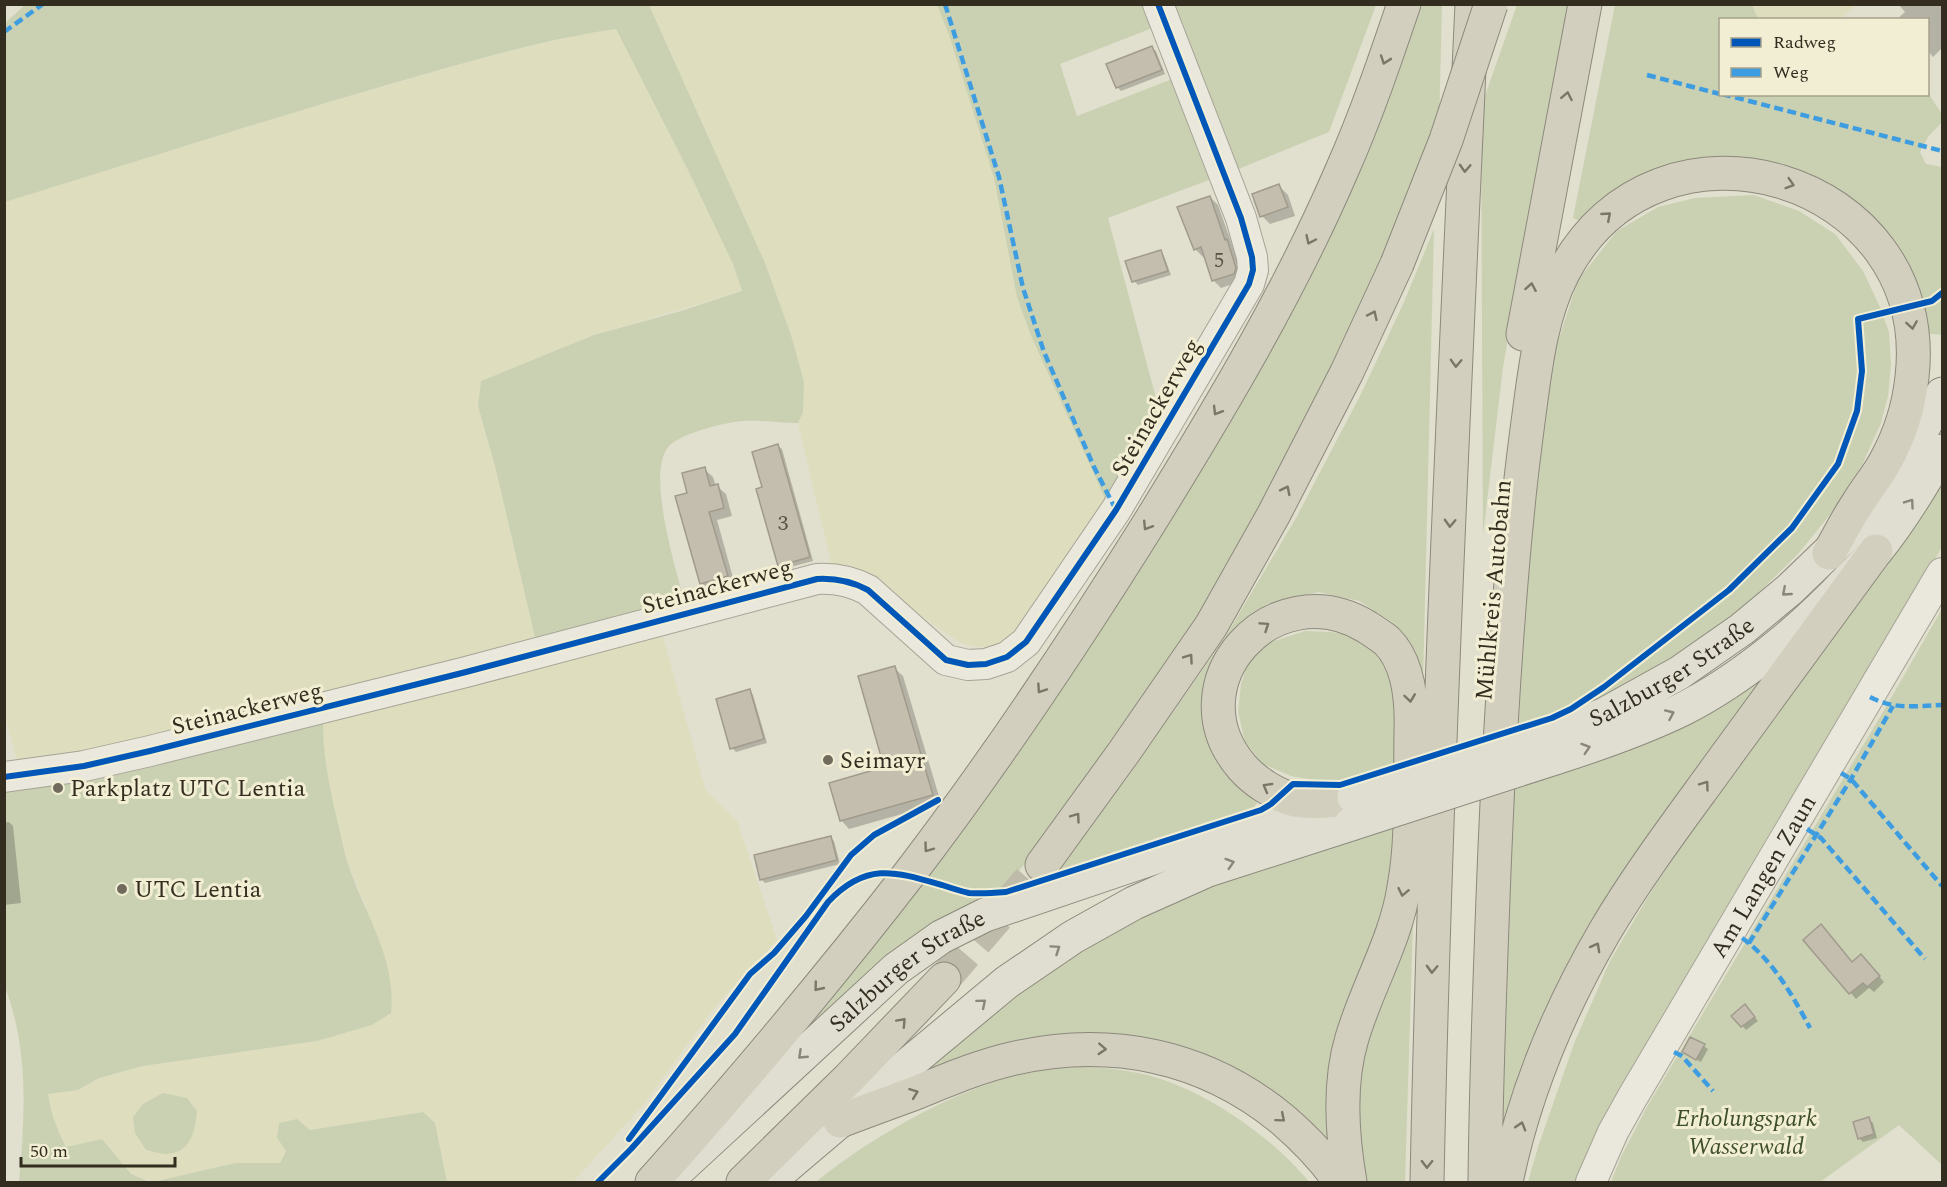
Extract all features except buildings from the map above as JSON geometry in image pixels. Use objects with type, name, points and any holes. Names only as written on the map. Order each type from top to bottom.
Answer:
[{"type":"highway","points":[[652,1182],[746,1076],[904,879],[1021,718],[1104,596],[1232,385],[1303,255],[1374,91],[1404,4]]},
{"type":"highway","name":"Mühlkreis Autobahn","points":[[1427,1182],[1430,1020],[1441,722],[1472,4]]},
{"type":"highway","points":[[1041,865],[1124,752],[1210,626],[1274,514],[1347,372],[1397,264],[1446,140],[1491,4]]},
{"type":"highway","name":"Mühlkreis Autobahn","points":[[1467,1182],[1468,1076],[1479,768],[1496,535],[1522,337],[1585,4]]},
{"type":"highway","points":[[1485,1182],[1491,952],[1501,713],[1514,545],[1536,364],[1544,324],[1554,294],[1573,255],[1585,237],[1600,222],[1635,196],[1655,186],[1683,177],[1716,172],[1746,173],[1774,179],[1800,187],[1846,216],[1876,246],[1893,271],[1905,296],[1914,338],[1912,379],[1907,404],[1900,428],[1885,462],[1855,506],[1829,553]]},
{"type":"highway","points":[[1506,1182],[1518,1133],[1539,1068],[1583,970],[1606,930],[1684,813],[1876,551]]},
{"type":"highway","points":[[1349,807],[1295,800],[1261,783],[1248,774],[1236,760],[1222,730],[1219,697],[1232,658],[1257,630],[1275,619],[1296,613],[1316,611],[1336,614],[1373,631],[1387,641],[1398,657],[1408,684],[1412,714],[1408,844],[1404,887],[1395,924],[1351,1040],[1346,1067],[1344,1127],[1350,1182]]},
{"type":"highway","points":[[743,1182],[849,1078],[944,979]]},
{"type":"highway","points":[[840,1120],[961,1074],[1011,1059],[1056,1051],[1100,1048],[1142,1053],[1184,1063],[1226,1081],[1263,1103],[1302,1136],[1330,1167],[1340,1182]]},
{"type":"main road","name":"Salzburger Straße","points":[[1556,746],[1605,714],[1679,673],[1742,630],[1829,553],[1867,515],[1909,455],[1942,394]]},
{"type":"main road","name":"Salzburger Straße","points":[[665,1182],[890,975],[927,946],[964,924],[1145,861],[1298,815],[1349,807],[1556,746],[1616,738],[1684,708],[1727,682],[1773,649],[1821,608],[1876,551],[1920,489],[1942,451]]},
{"type":"main road","name":"Salzburger Straße","points":[[768,1182],[1007,982],[1073,937],[1134,903],[1349,807]]},
{"type":"street","name":"Steinackerweg","points":[[4,777],[84,766],[150,751],[466,672],[817,579],[832,578],[853,582],[868,590],[946,660],[968,665],[986,664],[1007,657],[1026,642],[1116,510],[1249,284],[1253,270],[1252,257],[1241,218],[1158,4]]},
{"type":"street","name":"Am Langen Zaun","points":[[1591,1182],[1613,1131],[1632,1098],[1942,573]]},
{"type":"green space","points":[[26,4],[649,5],[765,263],[791,335],[804,382],[803,412],[798,423],[743,421],[726,423],[694,432],[676,441],[670,445],[663,457],[660,475],[661,497],[670,546],[685,604],[537,646],[496,470],[478,406],[481,381],[594,335],[742,291],[733,264],[688,170],[616,29],[529,46],[443,69],[291,113],[5,202],[4,24]]},
{"type":"green space","points":[[649,5],[937,5],[949,35],[994,178],[1017,297],[1031,336],[1108,505],[1026,632],[996,647],[975,647],[961,643],[872,583],[833,571],[798,423],[803,412],[804,382],[791,335],[765,263]]},
{"type":"green space","points":[[937,5],[1147,5],[1155,27],[1060,64],[1077,116],[1175,78],[1214,178],[1108,218],[1157,402],[1174,398],[1108,505],[1031,336],[1017,297],[994,178],[949,35]]},
{"type":"green space","points":[[1169,5],[1376,5],[1329,132],[1236,170]]},
{"type":"green space","points":[[1417,5],[1442,5],[1439,128],[1377,274],[1296,447],[1215,592],[1126,732],[1005,889],[930,934],[753,1090],[1119,597]]},
{"type":"green space","points":[[1517,5],[1570,5],[1503,367],[1483,535],[1481,107]]},
{"type":"green space","points":[[1615,5],[1752,5],[1758,18],[1719,18],[1719,96],[1929,94],[1942,114],[1942,122],[1928,137],[1920,152],[1926,164],[1942,167],[1942,335],[1924,333],[1918,300],[1766,165],[1582,222],[1573,218]]},
{"type":"green space","points":[[1752,5],[1856,5],[1842,18],[1758,18]]},
{"type":"green space","points":[[616,29],[688,170],[733,264],[742,291],[594,335],[481,381],[478,406],[496,470],[537,646],[327,696],[309,695],[298,704],[178,735],[17,762],[4,711],[4,202],[302,110],[480,59],[575,35]]},
{"type":"green space","points":[[1754,195],[1799,211],[1835,234],[1863,271],[1889,332],[1891,364],[1888,396],[1881,423],[1862,465],[1837,506],[1798,554],[1738,613],[1674,658],[1598,700],[1519,724],[1523,592],[1535,470],[1555,351],[1578,280],[1617,231],[1658,207],[1695,198]]},
{"type":"green space","points":[[1434,229],[1423,682],[1406,641],[1391,621],[1359,601],[1319,592],[1267,604],[1224,639],[1296,518],[1361,394],[1404,302]]},
{"type":"green space","points":[[1942,472],[1942,547],[1859,687],[1581,1182],[1528,1182],[1575,1041],[1610,961],[1655,885],[1716,794]]},
{"type":"green space","name":"Erholungspark Wasserwald","points":[[1942,609],[1942,1165],[1899,1125],[1820,1182],[1611,1182],[1647,1107]]},
{"type":"green space","points":[[660,627],[706,791],[737,821],[777,940],[713,1009],[644,1104],[573,1182],[447,1182],[435,1123],[346,1124],[310,1130],[277,1138],[286,1151],[280,1163],[235,1163],[153,1182],[131,1174],[102,1139],[67,1147],[59,1135],[48,1094],[78,1090],[99,1078],[143,1066],[317,1041],[372,1025],[366,906],[348,864],[332,800],[323,744],[323,723],[346,710]]},
{"type":"green space","points":[[1305,631],[1348,635],[1373,651],[1392,672],[1401,762],[1341,780],[1319,781],[1291,776],[1263,764],[1245,742],[1238,712],[1241,684],[1249,660],[1271,642]]},
{"type":"green space","points":[[1224,639],[1209,687],[1258,801],[1252,810],[1156,838],[1041,878],[1125,781]]},
{"type":"green space","points":[[1779,662],[1678,804],[1501,1154],[1513,789]]},
{"type":"green space","points":[[303,722],[323,723],[328,776],[343,846],[384,955],[392,993],[391,1013],[372,1025],[317,1041],[143,1066],[99,1078],[78,1090],[48,1094],[55,1121],[66,1147],[102,1139],[131,1174],[150,1182],[19,1182],[24,1108],[22,1059],[13,1011],[5,987],[4,783]]},
{"type":"green space","points":[[1397,826],[1398,852],[1336,1156],[1160,1044],[878,1101],[1015,994],[1094,937],[1188,893]]},
{"type":"green space","points":[[1414,892],[1405,1182],[1362,1182],[1357,1093],[1364,1043]]},
{"type":"green space","points":[[1083,1066],[1131,1072],[1161,1079],[1208,1100],[1232,1114],[1275,1147],[1309,1182],[816,1182],[837,1165],[889,1132],[946,1101],[1002,1079]]},
{"type":"green space","points":[[163,1093],[187,1098],[197,1111],[190,1140],[181,1150],[166,1154],[146,1150],[135,1133],[133,1117],[143,1104]]},
{"type":"green space","points":[[423,1112],[435,1123],[447,1182],[153,1182],[235,1163],[280,1163],[286,1151],[277,1138],[279,1123],[297,1119],[310,1130]]},
{"type":"tunnel","points":[[944,979],[1042,865]]},
{"type":"marked path","points":[[4,32],[43,4]]},
{"type":"marked path","points":[[945,4],[999,177],[1023,288],[1044,352],[1094,467],[1116,510]]},
{"type":"marked path","points":[[1647,75],[1719,94]]},
{"type":"marked path","points":[[1730,96],[1942,151]]},
{"type":"marked path","points":[[1870,697],[1897,706],[1942,705]]},
{"type":"marked path","points":[[1749,943],[1851,779],[1893,706]]},
{"type":"marked path","points":[[1841,773],[1851,779],[1942,886]]},
{"type":"marked path","points":[[1807,829],[1821,838],[1925,959]]},
{"type":"marked path","points":[[1742,938],[1772,967],[1810,1028]]},
{"type":"marked path","points":[[1674,1052],[1682,1056],[1713,1091]]},
{"type":"cycle path","points":[[4,777],[84,766],[150,751],[466,672],[817,579],[843,581],[868,590],[946,660],[968,665],[986,664],[1007,657],[1026,642],[1116,510],[1249,284],[1253,270],[1252,257],[1241,218],[1158,4]]},
{"type":"cycle path","points":[[598,1182],[735,1034],[828,902],[855,880],[881,873],[895,874],[969,893],[1006,892],[1261,810],[1293,784],[1340,785],[1552,718],[1571,709],[1604,687],[1729,590],[1792,528],[1838,464],[1857,411],[1862,371],[1858,319],[1932,301],[1942,293]]},
{"type":"cycle path","points":[[629,1139],[750,974],[774,953],[806,916],[851,855],[874,835],[938,800]]},
{"type":"place","name":"Seimayr","points":[[828,760]]},
{"type":"place","name":"Parkplatz UTC Lentia","points":[[58,788]]},
{"type":"place","name":"UTC Lentia","points":[[122,889]]}]
